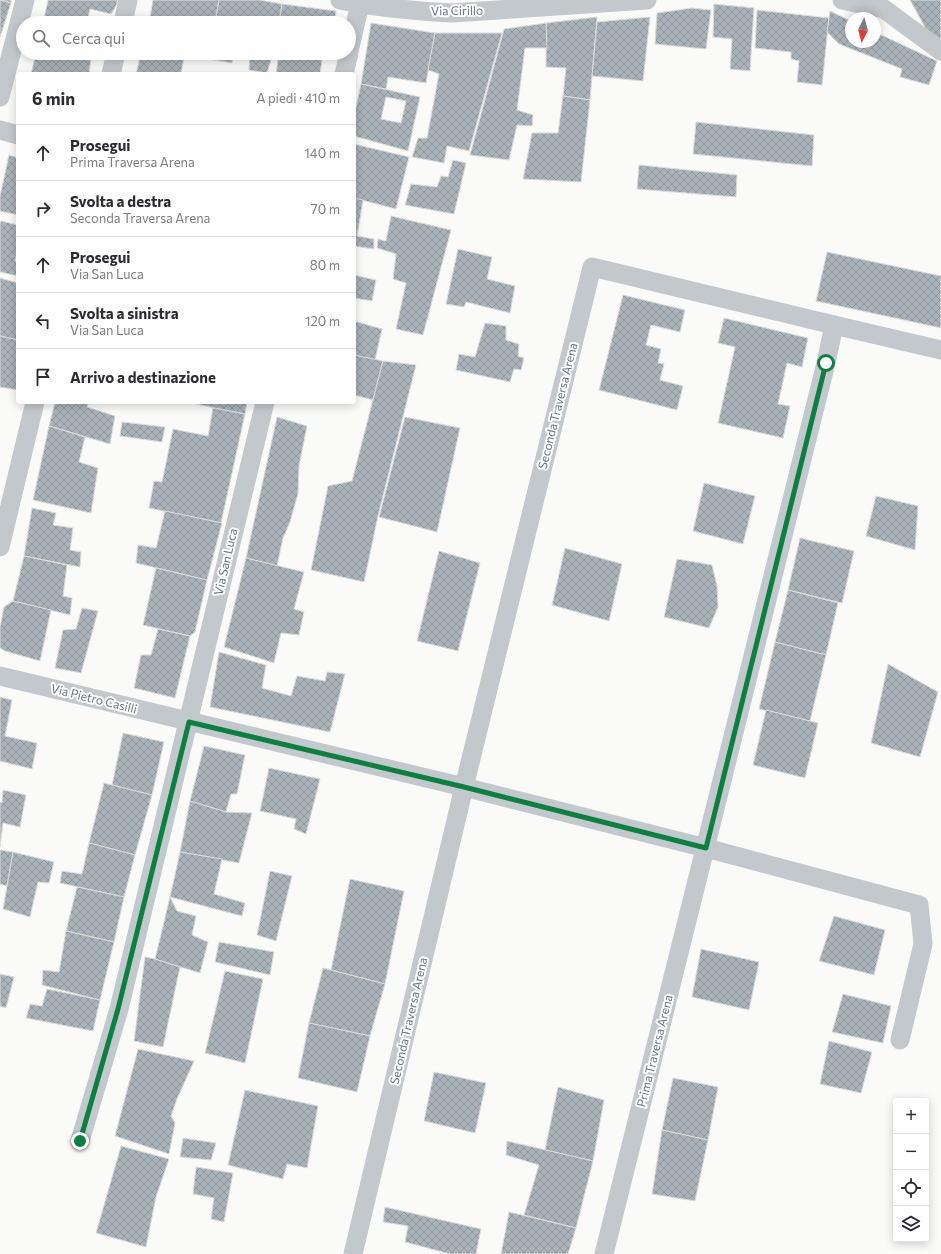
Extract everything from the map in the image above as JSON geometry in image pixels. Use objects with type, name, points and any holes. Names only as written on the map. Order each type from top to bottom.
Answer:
[{"type":"street","points":[[21,16],[25,0]]},
{"type":"street","points":[[125,16],[128,0]]},
{"type":"street","name":"Via Cirillo","points":[[340,0],[360,4],[413,5],[452,13],[647,0]]},
{"type":"street","points":[[842,0],[883,5],[941,51]]},
{"type":"street","points":[[356,21],[360,4]]},
{"type":"street","points":[[0,97],[16,35]]},
{"type":"street","points":[[111,72],[114,60]]},
{"type":"street","points":[[344,72],[347,60]]},
{"type":"street","points":[[0,130],[16,134]]},
{"type":"street","name":"Seconda Traversa Arena","points":[[353,1254],[464,787],[592,267],[834,325]]},
{"type":"street","points":[[834,325],[941,350]]},
{"type":"street","name":"Prima Traversa Arena","points":[[604,1254],[706,848],[826,363],[834,325]]},
{"type":"street","points":[[0,547],[34,404]]},
{"type":"street","name":"Via San Luca","points":[[80,1141],[118,1009],[189,722],[265,404]]},
{"type":"street","name":"Via Pietro Casilli","points":[[0,676],[189,722]]},
{"type":"street","points":[[189,722],[464,787],[706,848],[919,905],[923,944],[900,1040]]},
{"type":"building","points":[[0,0],[11,0],[11,3]]},
{"type":"building","points":[[0,0],[11,3],[0,37]]},
{"type":"building","points":[[48,0],[118,0],[111,14],[90,9],[88,16],[45,16]]},
{"type":"building","points":[[153,0],[219,0],[216,16],[150,16]]},
{"type":"building","points":[[219,0],[260,0],[282,4],[280,16],[216,16]]},
{"type":"building","points":[[910,0],[941,0],[941,40],[926,29]]},
{"type":"building","points":[[282,4],[336,11],[336,16],[280,16]]},
{"type":"building","points":[[714,4],[754,8],[750,71],[730,69],[732,39],[713,37]]},
{"type":"building","points":[[692,8],[711,10],[706,49],[655,44],[657,13]]},
{"type":"building","points":[[757,10],[829,18],[822,85],[797,82],[799,61],[791,59],[791,52],[755,48]]},
{"type":"building","points":[[830,11],[845,18],[845,46],[839,44],[827,32]]},
{"type":"building","points":[[597,17],[590,100],[563,96],[566,68],[546,67],[546,23]]},
{"type":"building","points":[[650,17],[643,81],[592,76],[597,22]]},
{"type":"building","points":[[371,23],[435,33],[426,83],[388,77],[386,89],[361,84]]},
{"type":"building","points":[[546,23],[547,48],[525,48],[517,110],[533,115],[532,126],[517,125],[509,160],[470,155],[504,29]]},
{"type":"building","points":[[435,33],[502,33],[469,151],[447,146],[444,163],[412,157],[418,138],[427,138],[439,74],[428,70]]},
{"type":"building","points":[[881,35],[937,61],[929,85],[900,77],[902,69],[849,48],[881,48]]},
{"type":"building","points":[[34,60],[91,60],[89,72],[31,72]]},
{"type":"building","points":[[139,60],[183,60],[181,72],[136,72]]},
{"type":"building","points":[[214,60],[233,60],[232,63]]},
{"type":"building","points":[[250,60],[271,60],[267,72],[249,70]]},
{"type":"building","points":[[278,60],[322,60],[320,72],[276,72]]},
{"type":"building","points":[[361,84],[420,97],[408,151],[356,137],[356,108]],"holes":[[[386,97],[406,101],[401,123],[381,119]]]},
{"type":"building","points":[[563,96],[590,100],[581,182],[523,179],[532,133],[558,133]]},
{"type":"building","points":[[696,122],[814,135],[812,166],[693,154]]},
{"type":"building","points":[[356,144],[409,157],[396,209],[356,199]]},
{"type":"building","points":[[9,155],[16,157],[16,215],[0,211],[0,196]]},
{"type":"building","points":[[453,160],[466,163],[454,214],[405,205],[411,184],[437,187],[441,176],[448,177]]},
{"type":"building","points":[[639,165],[737,175],[736,197],[637,189]]},
{"type":"building","points":[[356,198],[363,200],[357,236],[374,239],[374,249],[356,246]]},
{"type":"building","points":[[391,216],[451,230],[423,335],[396,329],[406,283],[393,279],[396,254],[377,248],[378,239],[386,241]]},
{"type":"building","points":[[1,221],[16,225],[16,276],[0,272]]},
{"type":"building","points":[[458,249],[492,257],[487,279],[515,286],[510,313],[466,302],[464,307],[446,304]]},
{"type":"building","points":[[827,252],[941,276],[941,328],[816,301]]},
{"type":"building","points":[[356,275],[376,280],[372,301],[356,298]]},
{"type":"building","points":[[0,278],[16,282],[16,340],[0,336]]},
{"type":"building","points":[[623,295],[685,310],[680,332],[651,325],[646,345],[661,349],[658,363],[664,364],[660,380],[683,386],[677,410],[599,390]]},
{"type":"building","points":[[724,318],[808,338],[802,367],[787,363],[778,404],[790,406],[783,438],[718,423],[735,347],[718,343]]},
{"type":"building","points":[[356,322],[382,329],[375,360],[356,355]]},
{"type":"building","points":[[485,323],[506,326],[506,340],[519,344],[518,356],[524,358],[521,370],[514,369],[510,382],[456,370],[459,354],[475,357]]},
{"type":"building","points":[[0,336],[16,340],[16,390],[0,387]]},
{"type":"building","points":[[356,355],[383,361],[373,400],[356,396]]},
{"type":"building","points":[[383,361],[416,365],[378,516],[364,582],[311,570],[328,486],[352,481]]},
{"type":"building","points":[[54,404],[88,404],[87,407],[115,416],[110,444],[49,426]]},
{"type":"building","points":[[196,404],[247,404],[245,414]]},
{"type":"building","points":[[213,408],[245,414],[221,523],[149,508],[154,481],[162,482],[173,429],[208,436]]},
{"type":"building","points":[[277,417],[307,426],[299,466],[298,494],[290,522],[283,538],[277,566],[246,558]]},
{"type":"building","points":[[405,417],[460,428],[437,532],[379,517]]},
{"type":"building","points":[[122,422],[165,427],[162,442],[120,436]]},
{"type":"building","points":[[49,426],[85,437],[79,462],[98,468],[91,513],[33,500]]},
{"type":"building","points":[[704,483],[755,496],[743,544],[693,531]]},
{"type":"building","points":[[876,496],[918,506],[915,550],[866,536]]},
{"type":"building","points":[[32,508],[56,513],[53,525],[73,528],[70,550],[81,552],[80,567],[24,556]]},
{"type":"building","points":[[165,511],[222,523],[207,580],[136,563],[138,545],[156,548]]},
{"type":"building","points":[[800,538],[854,551],[842,603],[788,590]]},
{"type":"building","points":[[565,548],[622,564],[609,621],[552,605]]},
{"type":"building","points":[[439,551],[480,563],[458,651],[417,641]]},
{"type":"building","points":[[24,556],[67,565],[63,596],[72,598],[70,615],[13,601]]},
{"type":"building","points":[[246,558],[304,572],[294,609],[304,612],[299,635],[281,633],[274,663],[224,647]]},
{"type":"building","points":[[677,559],[712,565],[717,586],[718,607],[709,628],[664,617]]},
{"type":"building","points":[[156,568],[207,580],[195,632],[190,636],[143,625]]},
{"type":"building","points":[[788,590],[838,603],[826,655],[775,642]]},
{"type":"building","points":[[13,601],[51,610],[40,661],[5,651],[0,648],[0,627],[4,607]]},
{"type":"building","points":[[82,608],[98,611],[81,673],[55,668],[63,630],[76,629]]},
{"type":"building","points":[[158,629],[190,636],[175,698],[134,688],[141,655],[151,655]]},
{"type":"building","points":[[775,642],[826,655],[810,721],[759,709]]},
{"type":"building","points":[[219,652],[266,665],[262,688],[291,696],[297,676],[325,681],[327,672],[345,674],[330,732],[210,707]]},
{"type":"building","points":[[888,664],[938,692],[920,757],[871,743]]},
{"type":"building","points":[[0,697],[12,700],[5,736],[37,743],[32,769],[0,761]]},
{"type":"building","points":[[766,710],[818,723],[805,778],[753,765]]},
{"type":"building","points":[[123,733],[164,742],[152,795],[112,785]]},
{"type":"building","points":[[204,746],[245,755],[237,794],[231,794],[226,812],[190,801]]},
{"type":"building","points":[[269,768],[320,779],[306,834],[294,829],[296,819],[260,811]]},
{"type":"building","points":[[104,783],[152,795],[135,855],[89,843]]},
{"type":"building","points":[[3,790],[26,795],[20,827],[3,823],[0,847],[0,802],[2,803]]},
{"type":"building","points":[[190,801],[226,812],[252,813],[239,863],[180,852]]},
{"type":"building","points":[[89,843],[135,855],[124,897],[60,883],[62,871],[82,874]]},
{"type":"building","points":[[0,850],[13,852],[7,886],[0,884]]},
{"type":"building","points":[[13,852],[54,862],[49,883],[38,882],[30,917],[3,909]]},
{"type":"building","points":[[180,852],[222,859],[214,894],[245,903],[242,916],[170,897]]},
{"type":"building","points":[[270,871],[292,876],[276,941],[257,935]]},
{"type":"building","points":[[350,879],[404,891],[385,984],[331,970]]},
{"type":"building","points":[[77,887],[124,897],[114,942],[66,931]]},
{"type":"building","points":[[170,897],[177,911],[196,916],[192,935],[208,942],[200,973],[155,959]]},
{"type":"building","points":[[834,916],[885,930],[874,975],[819,961]]},
{"type":"building","points":[[66,931],[114,942],[100,1000],[42,985],[43,970],[59,972]]},
{"type":"building","points":[[219,942],[274,952],[270,975],[215,962]]},
{"type":"building","points":[[701,949],[759,962],[749,1010],[692,997]]},
{"type":"building","points":[[145,957],[180,967],[163,1047],[134,1041]]},
{"type":"building","points":[[323,968],[385,984],[370,1036],[309,1023]]},
{"type":"building","points":[[225,971],[263,979],[245,1063],[205,1053]]},
{"type":"building","points":[[0,974],[14,977],[6,1008],[0,1006]]},
{"type":"building","points":[[47,989],[100,1000],[93,1031],[26,1018],[30,1004],[42,1006]]},
{"type":"building","points":[[843,994],[891,1006],[883,1043],[832,1032]]},
{"type":"building","points":[[309,1023],[370,1036],[357,1092],[298,1078]]},
{"type":"building","points":[[829,1041],[872,1052],[861,1093],[820,1084]]},
{"type":"building","points":[[138,1049],[194,1061],[171,1116],[175,1123],[169,1154],[115,1136]]},
{"type":"building","points":[[434,1072],[486,1083],[475,1133],[424,1121]]},
{"type":"building","points":[[673,1078],[718,1087],[708,1140],[662,1130]]},
{"type":"building","points":[[558,1087],[604,1100],[593,1161],[545,1150]]},
{"type":"building","points":[[245,1090],[318,1106],[307,1168],[287,1164],[283,1179],[228,1165]]},
{"type":"building","points":[[662,1130],[708,1140],[695,1201],[652,1194]]},
{"type":"building","points":[[183,1138],[216,1143],[211,1160],[180,1157]]},
{"type":"building","points":[[507,1141],[593,1161],[576,1228],[524,1215],[539,1165],[506,1155]]},
{"type":"building","points":[[121,1146],[169,1159],[156,1197],[146,1247],[96,1233]]},
{"type":"building","points":[[196,1167],[233,1173],[224,1222],[211,1219],[214,1198],[193,1194]]},
{"type":"building","points":[[385,1207],[481,1229],[476,1254],[450,1254],[405,1242],[408,1226],[383,1222]]},
{"type":"building","points":[[509,1212],[576,1228],[568,1254],[501,1254]]},
{"type":"route","points":[[80,1141],[118,1009],[189,722],[464,787],[706,848],[826,363]]}]
